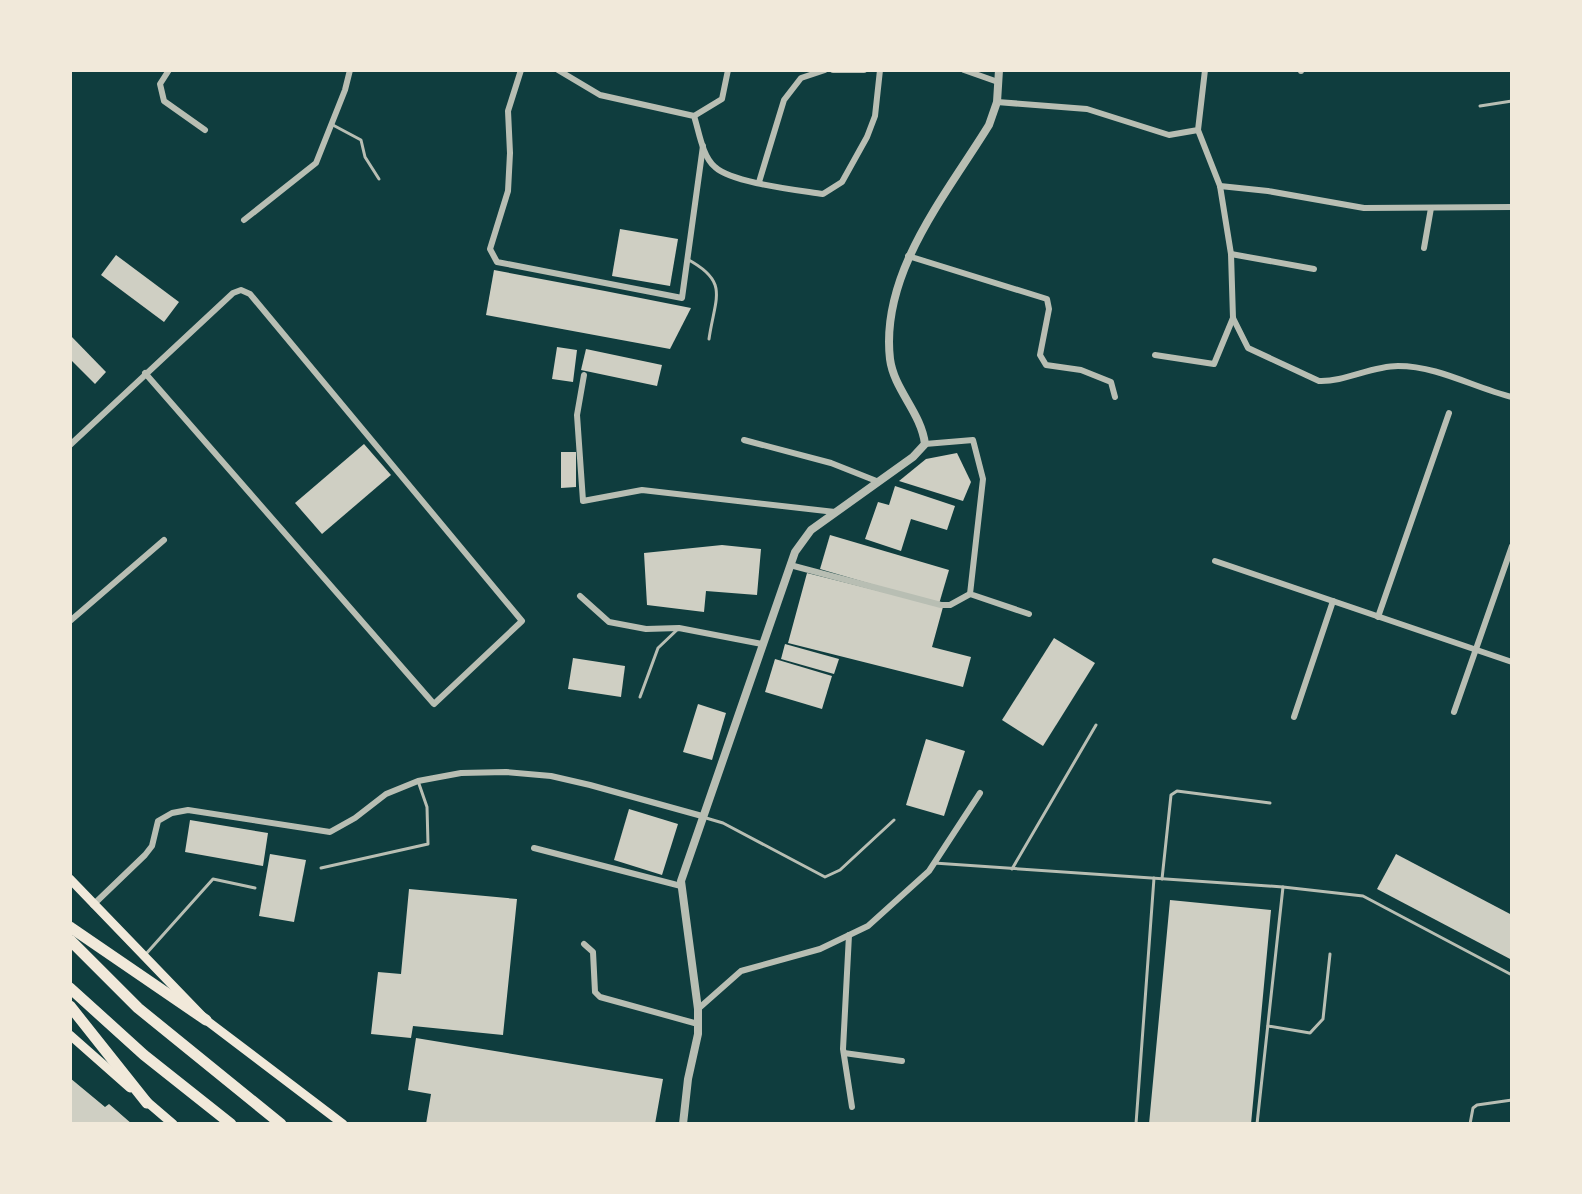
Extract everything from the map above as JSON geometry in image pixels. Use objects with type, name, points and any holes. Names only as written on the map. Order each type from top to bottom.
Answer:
[{"type":"highway","points":[[70,927],[206,1020]]},
{"type":"highway","points":[[70,940],[138,1008],[281,1124]]},
{"type":"highway","points":[[70,988],[144,1055],[231,1124]]},
{"type":"highway","points":[[70,1006],[147,1103]]},
{"type":"main road","points":[[70,879],[206,1020],[343,1124]]},
{"type":"main road","points":[[70,1035],[173,1124]]},
{"type":"street","points":[[169,70],[160,84],[164,101],[205,130]]},
{"type":"street","points":[[244,220],[316,163],[350,70]]},
{"type":"street","points":[[521,70],[508,111],[508,191],[490,249],[497,262],[682,298],[703,146]]},
{"type":"street","points":[[558,70],[600,95],[694,116],[722,99],[728,70]]},
{"type":"street","points":[[759,182],[784,100],[801,78],[825,70]]},
{"type":"street","points":[[833,70],[864,70]]},
{"type":"street","points":[[694,116],[703,146],[714,167],[733,176],[823,194],[842,182],[867,137],[875,116],[880,70]]},
{"type":"street","points":[[964,70],[998,82]]},
{"type":"street","points":[[925,444],[923,427],[904,396],[890,362],[890,321],[908,256],[989,125],[997,102],[999,70]]},
{"type":"street","points":[[1155,355],[1214,364],[1233,318],[1231,254],[1220,186],[1198,130],[1205,70]]},
{"type":"street","points":[[997,102],[1087,109],[1169,135],[1198,130]]},
{"type":"street","points":[[1220,186],[1364,208],[1512,207]]},
{"type":"street","points":[[1424,248],[1431,208]]},
{"type":"street","points":[[1231,254],[1314,269]]},
{"type":"street","points":[[908,256],[1047,299],[1049,309],[1040,355],[1046,365],[1081,370],[1111,382],[1115,397]]},
{"type":"street","points":[[70,445],[145,373],[233,293],[241,290],[250,294],[522,621],[434,704],[145,373]]},
{"type":"street","points":[[1233,318],[1248,348],[1319,381],[1331,382],[1345,376],[1408,366],[1445,373],[1512,397]]},
{"type":"street","points":[[584,375],[577,415],[583,501],[642,490],[837,512]]},
{"type":"street","points":[[1378,617],[1449,413]]},
{"type":"street","points":[[744,440],[831,463],[879,482]]},
{"type":"street","points":[[683,1124],[698,1009],[681,886],[702,816],[795,552],[811,530],[913,457],[925,444],[973,440],[983,479],[970,594]]},
{"type":"street","points":[[70,621],[164,540]]},
{"type":"street","points":[[1454,712],[1512,546]]},
{"type":"street","points":[[1215,561],[1512,662]]},
{"type":"street","points":[[790,565],[941,605],[950,605],[970,594],[1029,614]]},
{"type":"street","points":[[580,596],[609,622],[646,629],[679,628],[762,644]]},
{"type":"street","points":[[1294,717],[1333,601]]},
{"type":"street","points":[[93,905],[152,846],[158,821],[172,813],[188,810],[330,832],[355,818],[386,794],[418,781],[461,773],[506,772],[551,776],[702,816]]},
{"type":"street","points":[[698,1009],[741,971],[820,949],[868,926],[929,871],[980,793]]},
{"type":"street","points":[[534,848],[681,886]]},
{"type":"street","points":[[849,935],[844,1053],[852,1107]]},
{"type":"street","points":[[584,944],[593,952],[595,992],[600,997],[698,1024]]},
{"type":"street","points":[[844,1053],[902,1061]]},
{"type":"lane","points":[[1480,106],[1512,101]]},
{"type":"lane","points":[[331,124],[361,140],[365,157],[379,179]]},
{"type":"lane","points":[[687,259],[708,270],[717,285],[709,339]]},
{"type":"lane","points":[[640,697],[658,648],[679,628]]},
{"type":"lane","points":[[1012,869],[1096,725]]},
{"type":"lane","points":[[321,868],[428,844],[427,807],[418,781]]},
{"type":"lane","points":[[1162,879],[1171,795],[1177,791],[1270,803]]},
{"type":"lane","points":[[702,816],[723,823],[825,877],[840,870],[894,820]]},
{"type":"lane","points":[[934,863],[1283,887],[1363,896],[1512,975]]},
{"type":"lane","points":[[1136,1124],[1154,878]]},
{"type":"lane","points":[[143,956],[213,879],[255,888]]},
{"type":"lane","points":[[1257,1124],[1283,887]]},
{"type":"lane","points":[[1268,1026],[1310,1033],[1323,1019],[1330,954]]},
{"type":"lane","points":[[1470,1124],[1473,1108],[1477,1105],[1512,1100]]},
{"type":"building","points":[[620,229],[678,239],[670,286],[612,276]]},
{"type":"building","points":[[116,255],[179,302],[164,322],[101,275]]},
{"type":"building","points":[[494,270],[691,308],[670,349],[486,315]]},
{"type":"building","points":[[70,335],[106,372],[95,384],[70,359]]},
{"type":"building","points":[[557,347],[577,350],[573,382],[552,379]]},
{"type":"building","points":[[586,349],[662,365],[657,386],[581,370]]},
{"type":"building","points":[[364,444],[391,475],[322,534],[295,503]]},
{"type":"building","points":[[561,452],[576,452],[576,487],[561,488]]},
{"type":"building","points":[[957,453],[971,482],[963,501],[899,481],[926,459]]},
{"type":"building","points":[[895,486],[955,506],[947,530],[911,519],[901,551],[865,539],[878,502],[889,505]]},
{"type":"building","points":[[830,535],[949,570],[939,604],[820,569]]},
{"type":"building","points":[[722,545],[761,549],[757,595],[706,591],[704,612],[647,605],[644,553]]},
{"type":"building","points":[[807,573],[943,607],[932,647],[971,657],[963,687],[788,643]]},
{"type":"building","points":[[1054,638],[1095,663],[1043,746],[1002,720]]},
{"type":"building","points":[[785,644],[839,659],[834,674],[781,659]]},
{"type":"building","points":[[573,658],[625,666],[621,697],[568,689]]},
{"type":"building","points":[[775,659],[832,676],[822,709],[765,692]]},
{"type":"building","points":[[698,704],[726,713],[712,760],[683,752]]},
{"type":"building","points":[[926,739],[965,751],[944,816],[906,805]]},
{"type":"building","points":[[629,809],[678,824],[662,875],[614,860]]},
{"type":"building","points":[[190,820],[268,833],[263,866],[185,852]]},
{"type":"building","points":[[270,854],[306,860],[294,922],[259,916]]},
{"type":"building","points":[[1396,854],[1512,915],[1512,960],[1377,889]]},
{"type":"building","points":[[409,889],[517,899],[503,1035],[413,1026],[411,1038],[371,1034],[378,972],[401,974]]},
{"type":"building","points":[[1170,900],[1271,910],[1251,1124],[1149,1124]]},
{"type":"building","points":[[416,1038],[663,1079],[655,1124],[426,1124],[431,1094],[408,1090]]},
{"type":"building","points":[[70,1078],[105,1107],[109,1104],[132,1124],[70,1124]]}]
